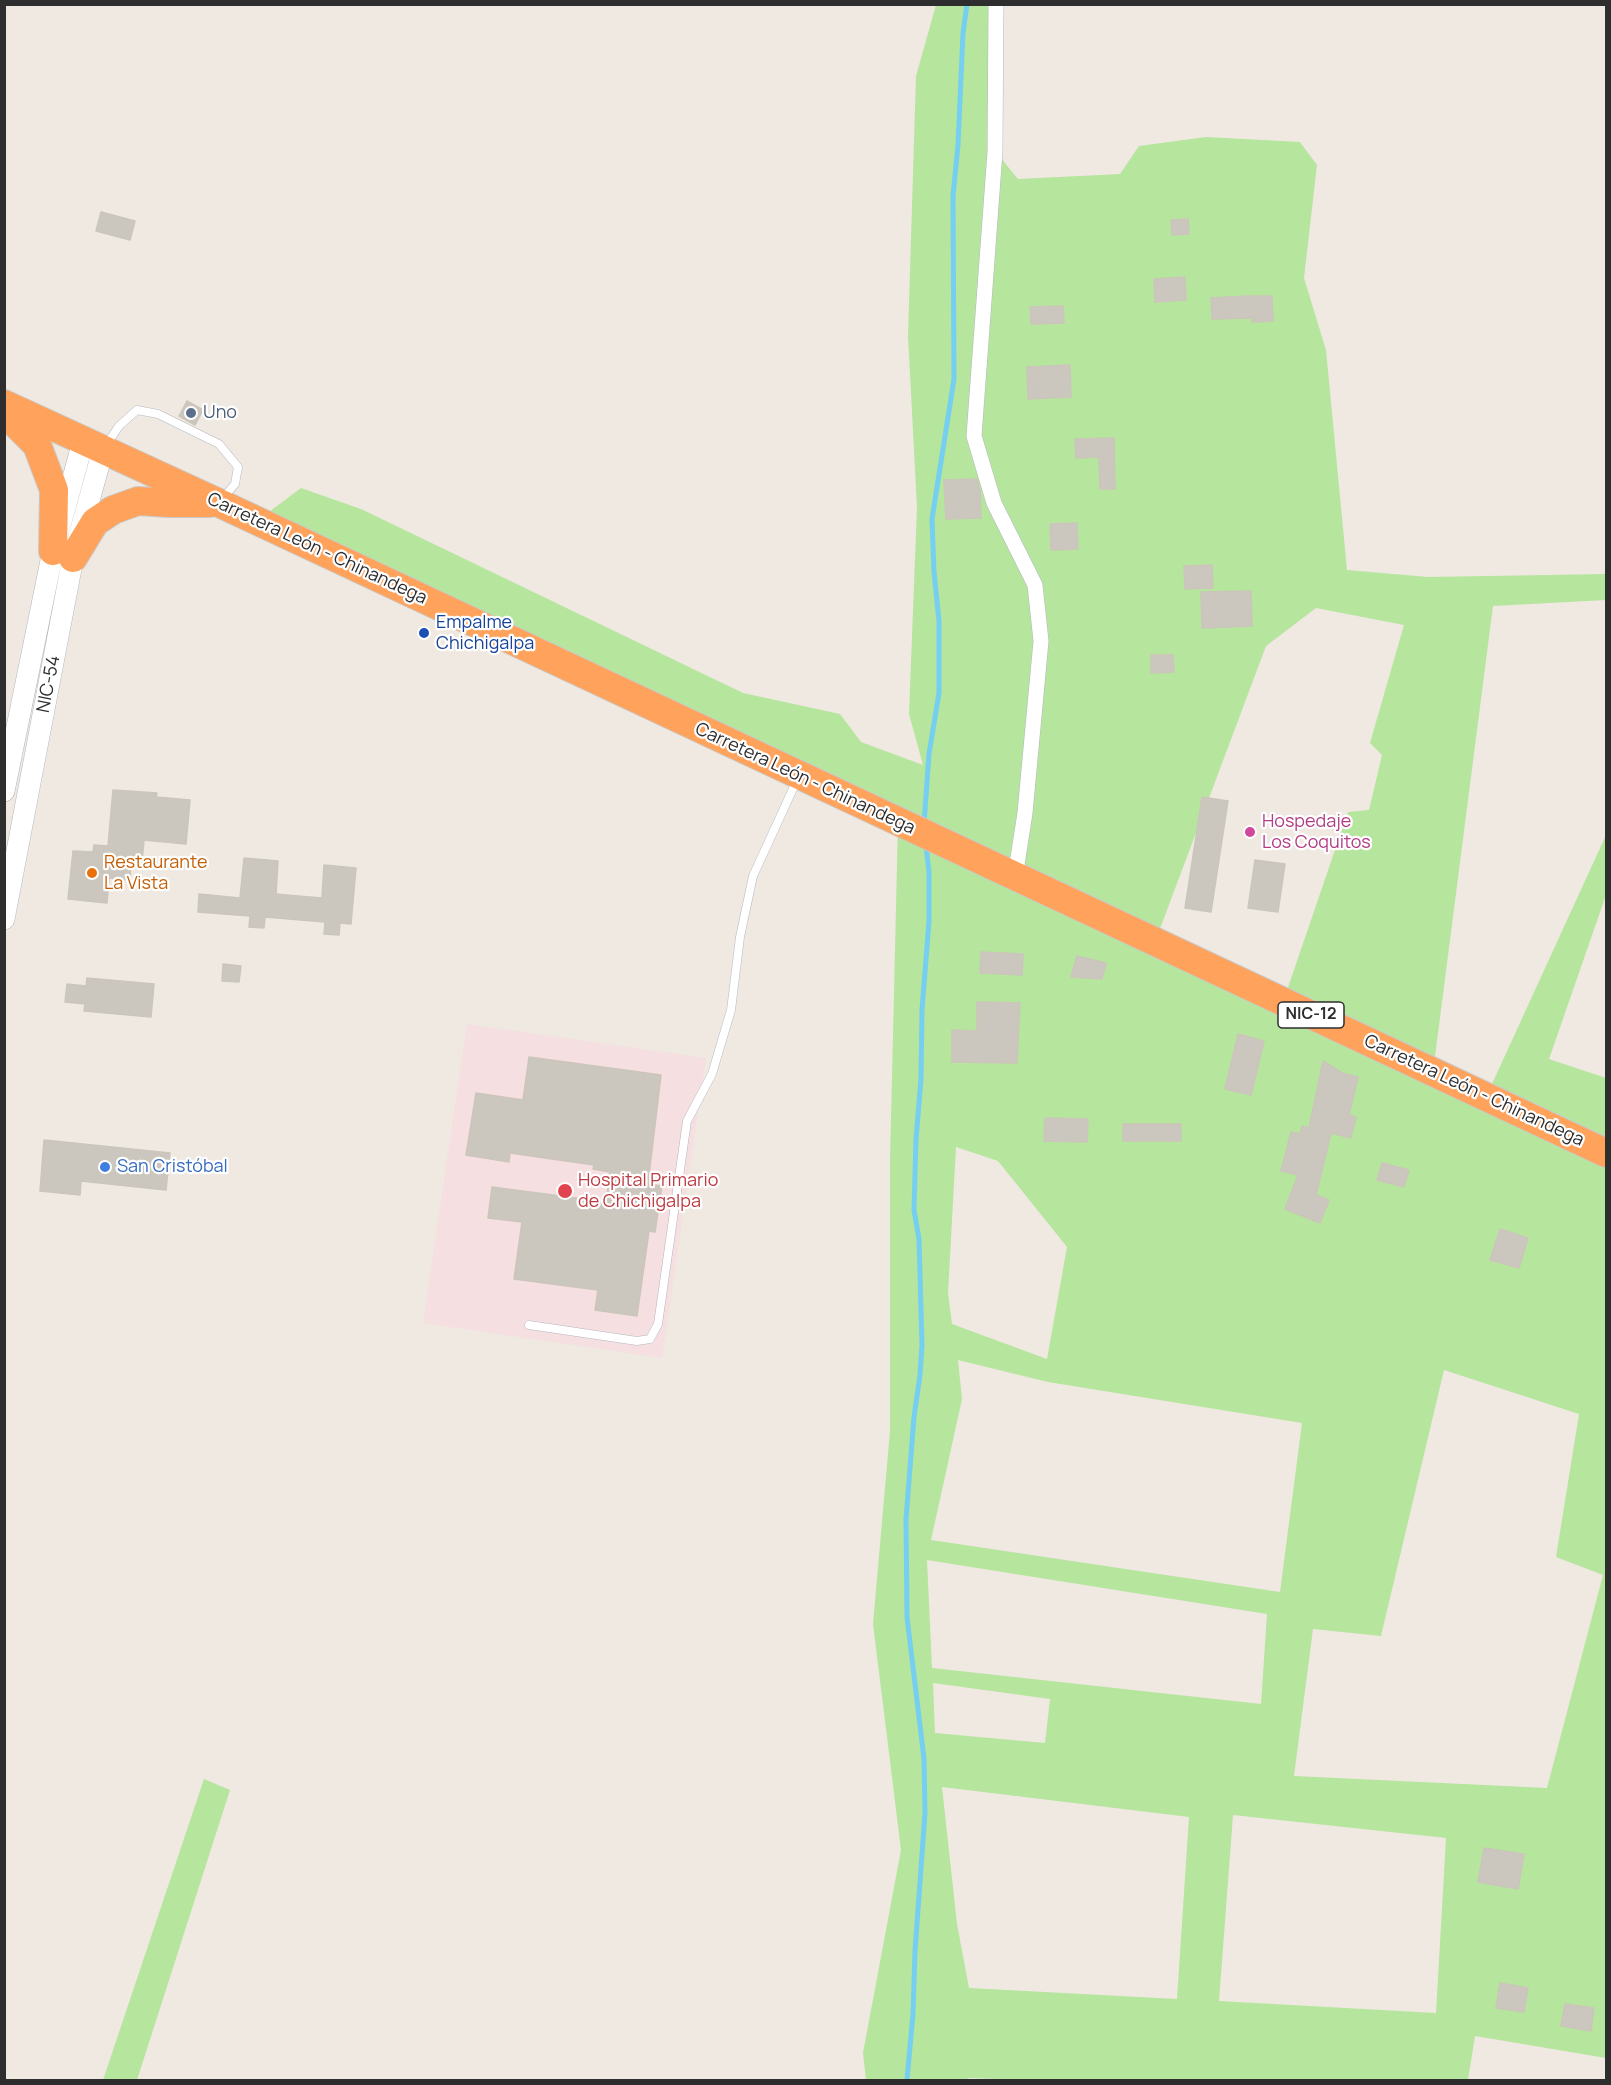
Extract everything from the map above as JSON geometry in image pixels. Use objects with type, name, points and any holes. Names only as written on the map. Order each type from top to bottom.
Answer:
[{"type":"highway","name":"Carretera León - Chinandega","points":[[4,404],[1606,1153]]},
{"type":"highway","points":[[4,412],[37,445],[54,490],[63,555]]},
{"type":"highway","points":[[63,555],[95,522],[113,510],[138,501],[219,503]]},
{"type":"main road","name":"NIC-54","points":[[4,791],[63,555],[93,446]]},
{"type":"main road","name":"NIC-54","points":[[4,919],[63,555]]},
{"type":"street","points":[[996,4],[994,152],[974,436],[994,503],[1035,585],[1041,641],[1025,813],[1015,877]]},
{"type":"lane","points":[[93,446],[137,410],[158,414],[219,444],[238,467],[235,484],[219,503]]},
{"type":"lane","points":[[529,1325],[637,1341],[650,1339],[658,1324],[687,1121],[712,1074],[731,1010],[740,937],[753,876],[799,776]]},
{"type":"shaded area","name":"Hospital Primario de Chichigalpa","points":[[467,1024],[706,1058],[662,1358],[423,1323]]},
{"type":"green space","points":[[936,5],[996,5],[995,151],[1018,179],[1120,174],[1139,146],[1206,137],[1300,142],[1317,165],[1304,278],[1326,350],[1347,570],[1428,577],[1606,574],[1606,600],[1493,606],[1433,1072],[1486,1097],[1606,835],[1606,895],[1549,1059],[1606,1078],[1606,2058],[1475,2036],[1468,2080],[968,2078],[967,2080],[866,2080],[863,2053],[901,1850],[873,1624],[890,1431],[890,1161],[898,823],[257,521],[301,488],[361,509],[743,693],[840,714],[861,742],[923,765],[909,714],[917,507],[908,336],[916,76]],"holes":[[[1316,608],[1404,625],[1370,743],[1382,755],[1369,810],[1348,812],[1283,1002],[1155,942],[1266,646]],[[956,1147],[998,1161],[1067,1247],[1047,1359],[952,1324],[948,1293]],[[958,1360],[1048,1382],[1302,1423],[1280,1592],[931,1540],[962,1399]],[[1444,1370],[1579,1414],[1556,1557],[1603,1575],[1547,1788],[1294,1776],[1313,1629],[1381,1636]],[[927,1560],[1267,1614],[1261,1704],[932,1668]],[[933,1683],[1050,1699],[1045,1743],[935,1733]],[[942,1787],[1189,1817],[1177,1999],[969,1988],[957,1924]],[[1233,1815],[1446,1838],[1436,2013],[1219,2001]]]},
{"type":"green space","points":[[204,1779],[230,1790],[137,2080],[103,2080]]},
{"type":"building","points":[[101,212],[135,221],[130,240],[96,231]]},
{"type":"building","points":[[1188,219],[1189,234],[1172,235],[1171,220]]},
{"type":"building","points":[[1185,277],[1186,300],[1155,302],[1154,279]]},
{"type":"building","points":[[1272,296],[1273,321],[1252,322],[1252,318],[1212,319],[1211,298]]},
{"type":"building","points":[[1063,306],[1064,323],[1031,324],[1030,307]]},
{"type":"building","points":[[1070,365],[1071,397],[1028,399],[1027,367]]},
{"type":"building","name":"Uno","points":[[187,401],[203,410],[195,425],[179,416]]},
{"type":"building","points":[[1114,438],[1115,489],[1100,489],[1099,457],[1076,458],[1075,439]]},
{"type":"building","points":[[977,479],[981,518],[946,519],[944,480]]},
{"type":"building","points":[[1077,523],[1078,549],[1051,550],[1050,524]]},
{"type":"building","points":[[1212,565],[1213,588],[1185,589],[1184,566]]},
{"type":"building","points":[[1251,591],[1252,626],[1202,628],[1201,592]]},
{"type":"building","points":[[1151,655],[1173,655],[1174,672],[1151,673]]},
{"type":"building","points":[[113,790],[157,793],[156,797],[190,800],[186,844],[144,840],[142,862],[131,861],[130,880],[109,878],[107,903],[68,899],[73,851],[93,852],[94,845],[108,846]]},
{"type":"building","points":[[1202,797],[1228,801],[1211,912],[1185,908]]},
{"type":"building","points":[[244,858],[278,861],[276,894],[286,895],[322,898],[324,865],[356,868],[351,924],[340,923],[339,935],[324,934],[325,922],[265,917],[264,928],[249,927],[250,916],[198,912],[199,894],[240,898]]},
{"type":"building","points":[[1255,860],[1285,864],[1278,912],[1248,908]]},
{"type":"building","points":[[981,952],[1023,954],[1022,975],[980,973]]},
{"type":"building","points":[[1077,956],[1106,963],[1102,979],[1071,977]]},
{"type":"building","points":[[223,964],[241,966],[239,982],[222,981]]},
{"type":"building","points":[[87,978],[154,984],[151,1017],[84,1011],[85,1004],[65,1002],[67,984],[86,986]]},
{"type":"building","points":[[977,1002],[1020,1003],[1017,1063],[952,1062],[952,1030],[977,1031]]},
{"type":"building","points":[[1238,1034],[1264,1041],[1251,1095],[1225,1089]]},
{"type":"building","points":[[529,1057],[661,1075],[648,1184],[662,1186],[655,1232],[649,1231],[637,1316],[595,1310],[598,1290],[514,1279],[522,1222],[488,1218],[492,1187],[606,1202],[610,1172],[593,1169],[594,1165],[510,1153],[509,1162],[466,1155],[476,1093],[523,1100]]},
{"type":"building","points":[[1323,1061],[1342,1073],[1358,1077],[1349,1115],[1356,1117],[1351,1138],[1331,1133],[1316,1195],[1329,1200],[1320,1223],[1285,1209],[1298,1175],[1281,1171],[1291,1132],[1300,1134],[1302,1126],[1309,1128]]},
{"type":"building","points":[[1045,1118],[1088,1119],[1087,1142],[1044,1141]]},
{"type":"building","points":[[1123,1124],[1181,1124],[1181,1141],[1123,1141]]},
{"type":"building","name":"San Cristóbal","points":[[44,1140],[170,1153],[166,1190],[81,1181],[80,1195],[40,1191]]},
{"type":"building","points":[[1382,1163],[1409,1170],[1404,1187],[1377,1180]]},
{"type":"building","points":[[1500,1229],[1528,1238],[1519,1268],[1490,1260]]},
{"type":"building","points":[[1484,1848],[1524,1854],[1518,1889],[1478,1882]]},
{"type":"building","points":[[1500,1983],[1528,1988],[1524,2012],[1496,2008]]},
{"type":"building","points":[[1565,2004],[1594,2008],[1591,2031],[1561,2026]]},
{"type":"waterway","points":[[924,824],[929,754],[939,693],[939,621],[932,519],[954,379],[953,196],[958,145],[963,33],[967,4]]},
{"type":"waterway","points":[[907,2080],[925,1813],[924,1759],[907,1617],[906,1519],[922,1345],[919,1239],[914,1210],[922,1010],[929,921],[929,872],[926,845]]},
{"type":"place","name":"Uno","points":[[191,413]]},
{"type":"place","name":"Empalme Chichigalpa","points":[[424,633]]},
{"type":"place","name":"Hospedaje Los Coquitos","points":[[1250,832]]},
{"type":"place","name":"Restaurante La Vista","points":[[92,873]]},
{"type":"place","name":"San Cristóbal","points":[[105,1167]]},
{"type":"place","name":"Hospital Primario de Chichigalpa","points":[[565,1191]]}]
